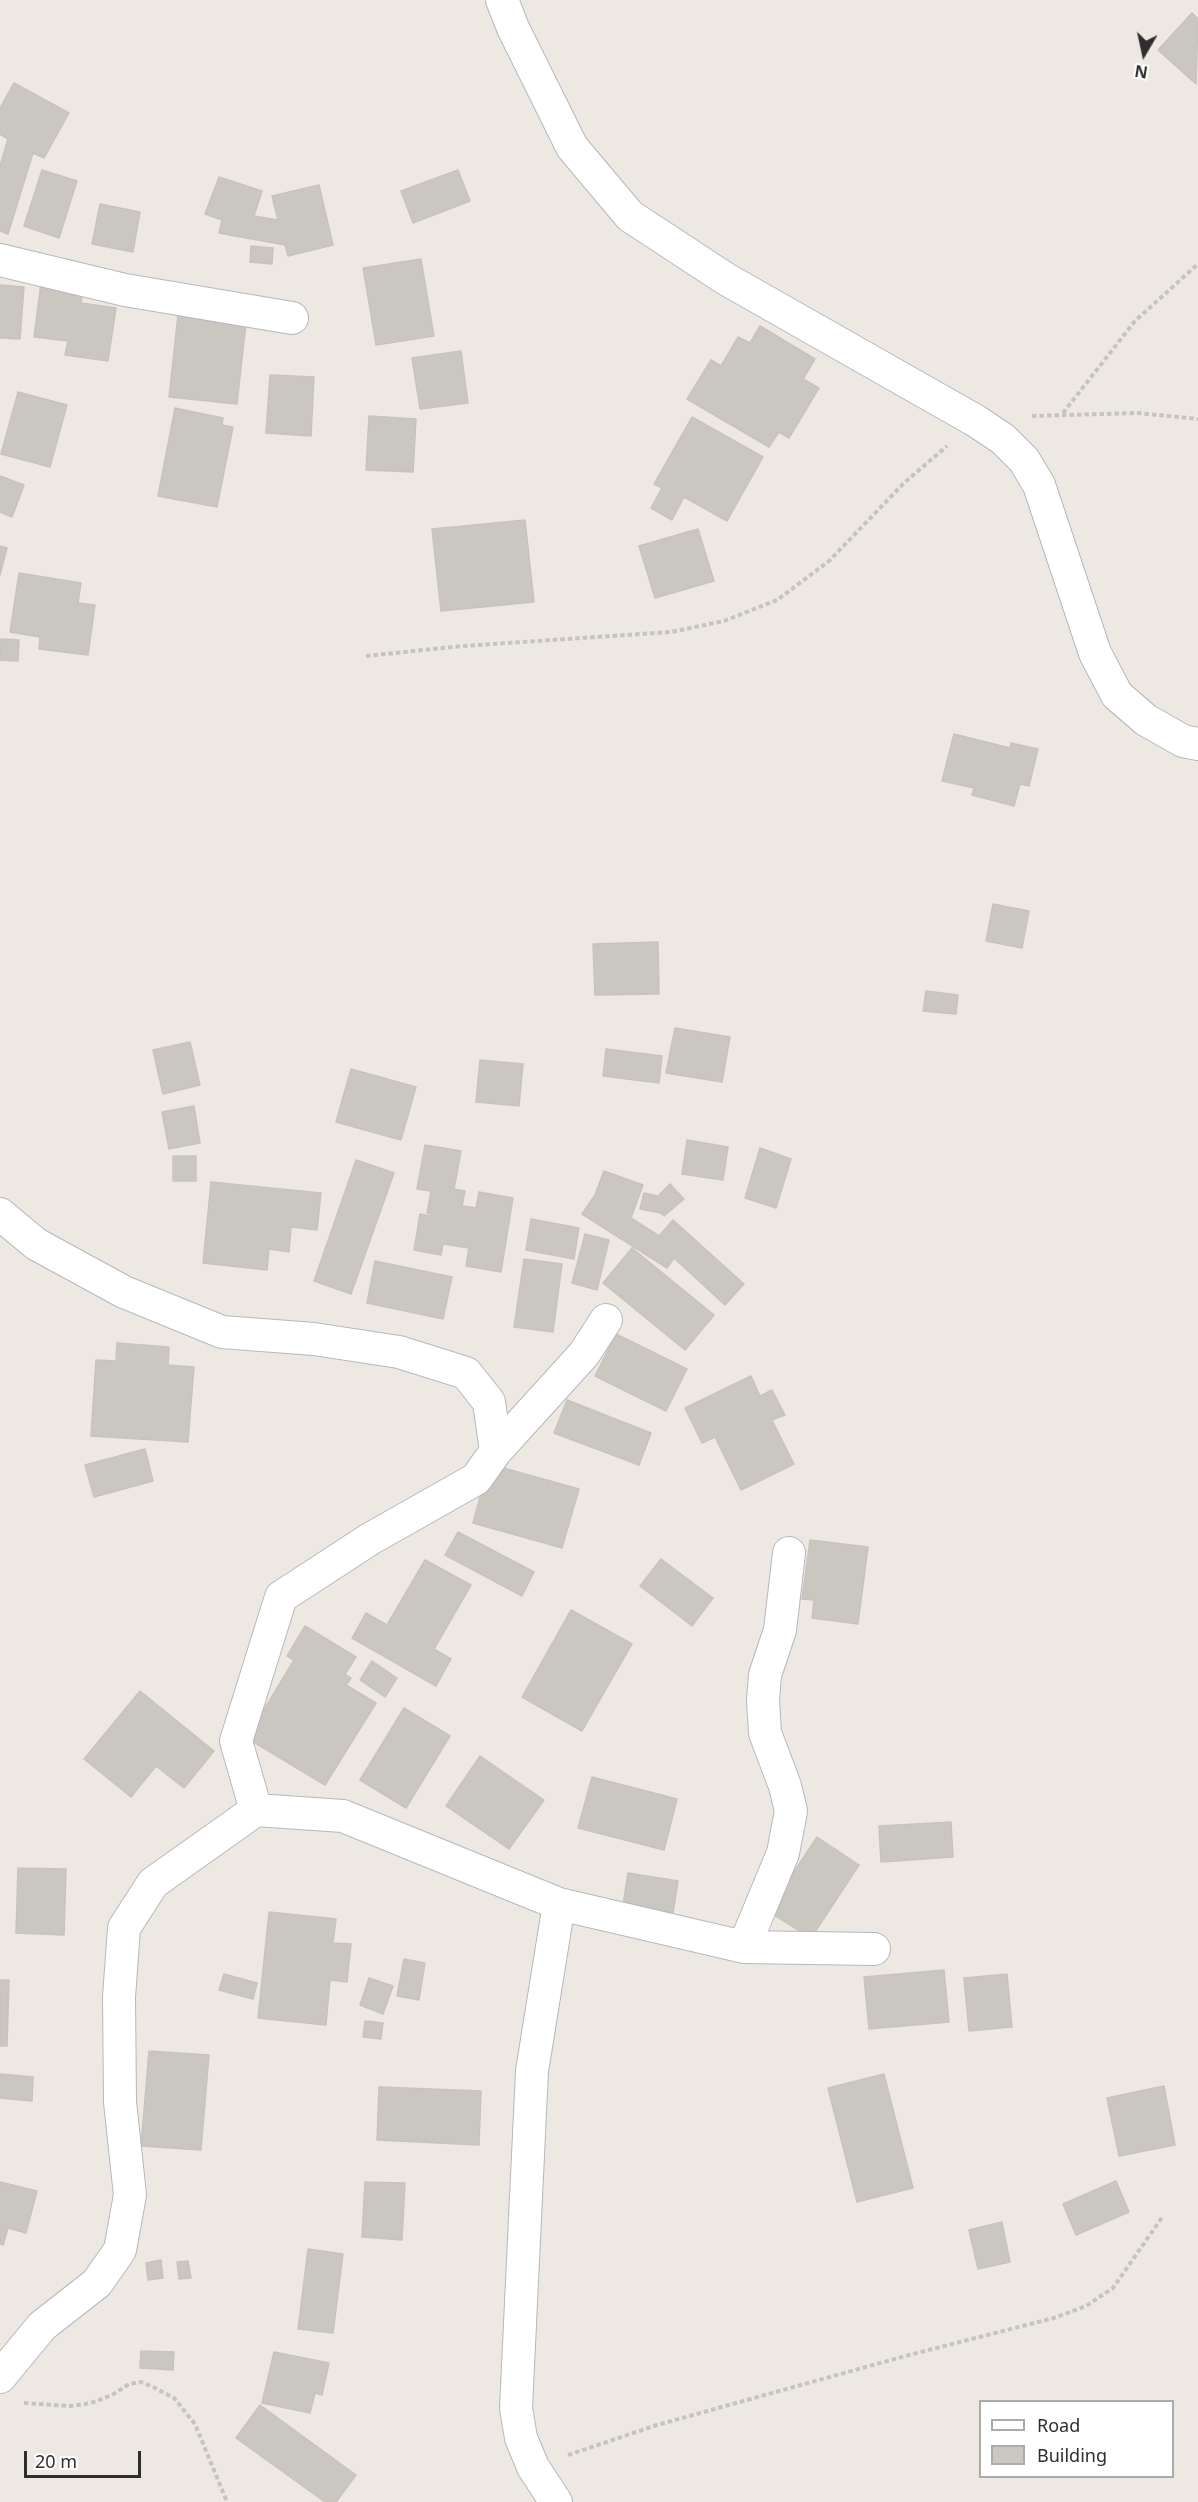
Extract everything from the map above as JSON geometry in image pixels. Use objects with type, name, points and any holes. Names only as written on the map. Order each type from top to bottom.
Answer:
[{"type":"street","points":[[502,0],[513,28],[572,147],[630,216],[726,279],[976,421],[1003,439],[1024,460],[1039,485],[1095,652],[1117,694],[1146,720],[1183,741],[1198,744]]},
{"type":"street","points":[[0,260],[126,290],[292,318]]},
{"type":"street","points":[[0,1214],[36,1244],[124,1292],[222,1332],[314,1339],[388,1350],[466,1373],[489,1402],[496,1451]]},
{"type":"street","points":[[256,1810],[236,1741],[281,1597],[370,1539],[476,1479],[496,1451],[584,1354],[606,1320]]},
{"type":"street","points":[[744,1947],[783,1853],[791,1811],[785,1786],[765,1733],[763,1700],[765,1674],[780,1630],[789,1553]]},
{"type":"street","points":[[0,2377],[42,2326],[97,2283],[120,2250],[130,2195],[120,2102],[119,1997],[124,1928],[153,1883],[256,1810],[343,1816],[559,1904],[744,1947],[874,1949]]},
{"type":"street","points":[[556,2502],[533,2467],[521,2438],[516,2408],[532,2071],[559,1904]]},
{"type":"path","points":[[1062,414],[1135,321],[1198,264]]},
{"type":"path","points":[[1030,417],[1062,414],[1138,413],[1198,419]]},
{"type":"path","points":[[366,656],[462,646],[671,632],[724,621],[777,600],[829,561],[904,483],[976,421]]},
{"type":"path","points":[[533,2467],[657,2426],[909,2355],[1054,2318],[1086,2306],[1113,2288],[1163,2216]]},
{"type":"path","points":[[19,2402],[71,2406],[92,2403],[112,2395],[129,2384],[141,2382],[153,2387],[174,2398],[195,2424],[227,2502]]},
{"type":"building","points":[[1192,13],[1198,19],[1196,84],[1158,50]]},
{"type":"building","points":[[14,83],[69,113],[44,158],[33,153],[8,234],[0,231],[0,166],[8,139],[0,134],[0,108]]},
{"type":"building","points":[[42,170],[77,181],[59,238],[24,226]]},
{"type":"building","points":[[458,170],[470,201],[413,223],[401,191]]},
{"type":"building","points":[[219,177],[262,191],[254,216],[278,220],[272,196],[319,185],[333,245],[288,256],[285,245],[219,233],[222,220],[205,214]]},
{"type":"building","points":[[100,204],[140,212],[133,252],[92,244]]},
{"type":"building","points":[[251,246],[273,248],[272,264],[250,262]]},
{"type":"building","points":[[421,259],[434,336],[376,345],[363,268]]},
{"type":"building","points":[[41,283],[83,290],[81,303],[116,308],[108,361],[65,355],[68,341],[34,337]]},
{"type":"building","points":[[0,285],[24,287],[20,339],[0,338]]},
{"type":"building","points":[[178,315],[246,323],[237,404],[169,397]]},
{"type":"building","points":[[760,326],[815,359],[803,379],[819,388],[789,438],[779,432],[769,447],[687,399],[711,360],[721,366],[738,337],[750,343]]},
{"type":"building","points":[[461,351],[468,403],[420,409],[412,358]]},
{"type":"building","points":[[270,375],[314,377],[311,436],[266,433]]},
{"type":"building","points":[[18,392],[67,405],[50,467],[1,454]]},
{"type":"building","points":[[175,408],[223,418],[222,425],[233,427],[217,507],[158,496]]},
{"type":"building","points":[[369,416],[416,419],[413,472],[366,470]]},
{"type":"building","points":[[692,417],[763,457],[727,521],[684,497],[672,520],[651,508],[662,488],[654,484]]},
{"type":"building","points":[[0,476],[24,485],[12,517],[0,512]]},
{"type":"building","points":[[525,520],[534,602],[441,611],[432,529]]},
{"type":"building","points":[[698,529],[714,581],[655,598],[639,546]]},
{"type":"building","points":[[0,546],[7,548],[0,575]]},
{"type":"building","points":[[19,573],[81,583],[78,603],[95,605],[88,655],[39,649],[40,637],[10,632]]},
{"type":"building","points":[[1,639],[19,640],[18,661],[0,660]]},
{"type":"building","points":[[954,734],[1010,748],[1011,743],[1038,749],[1029,786],[1020,784],[1014,806],[972,795],[974,788],[942,781]]},
{"type":"building","points":[[993,904],[1029,911],[1022,948],[986,941]]},
{"type":"building","points":[[658,942],[659,994],[595,995],[593,944]]},
{"type":"building","points":[[926,991],[958,995],[956,1014],[923,1011]]},
{"type":"building","points":[[675,1028],[730,1037],[722,1082],[666,1073]]},
{"type":"building","points":[[190,1042],[200,1085],[163,1094],[153,1050]]},
{"type":"building","points":[[606,1049],[662,1056],[659,1083],[603,1076]]},
{"type":"building","points":[[480,1060],[523,1064],[519,1106],[476,1102]]},
{"type":"building","points":[[351,1069],[416,1087],[401,1140],[336,1122]]},
{"type":"building","points":[[194,1106],[200,1143],[169,1149],[162,1112]]},
{"type":"building","points":[[687,1140],[728,1147],[723,1180],[682,1174]]},
{"type":"building","points":[[425,1145],[461,1151],[454,1189],[465,1191],[462,1206],[476,1208],[479,1192],[513,1198],[501,1272],[466,1266],[469,1248],[443,1244],[441,1255],[414,1250],[420,1214],[431,1216],[432,1214],[427,1213],[431,1191],[417,1189]]},
{"type":"building","points":[[760,1148],[791,1159],[776,1208],[745,1198]]},
{"type":"building","points":[[173,1156],[196,1156],[196,1181],[173,1181]]},
{"type":"building","points":[[356,1160],[394,1173],[351,1294],[314,1281]]},
{"type":"building","points":[[604,1171],[643,1185],[631,1218],[659,1236],[673,1220],[744,1284],[725,1305],[674,1258],[667,1268],[582,1214],[595,1195]]},
{"type":"building","points":[[211,1182],[321,1193],[317,1230],[291,1227],[289,1252],[269,1249],[267,1270],[203,1263]]},
{"type":"building","points":[[670,1184],[684,1199],[664,1216],[661,1213],[640,1209],[644,1193],[658,1196]]},
{"type":"building","points":[[531,1219],[579,1228],[574,1259],[526,1250]]},
{"type":"building","points":[[585,1234],[609,1240],[597,1290],[572,1283]]},
{"type":"building","points":[[632,1248],[714,1315],[685,1350],[603,1283]]},
{"type":"building","points":[[524,1259],[562,1264],[553,1332],[514,1327]]},
{"type":"building","points":[[375,1261],[452,1277],[443,1319],[367,1303]]},
{"type":"building","points":[[616,1334],[687,1369],[666,1411],[595,1376]]},
{"type":"building","points":[[117,1343],[169,1347],[168,1365],[194,1367],[188,1442],[91,1436],[96,1360],[116,1361]]},
{"type":"building","points":[[751,1376],[760,1396],[772,1390],[785,1415],[772,1420],[794,1464],[741,1490],[715,1437],[702,1443],[685,1408]]},
{"type":"building","points":[[567,1400],[651,1433],[639,1465],[554,1433]]},
{"type":"building","points":[[145,1449],[153,1481],[94,1497],[85,1465]]},
{"type":"building","points":[[489,1464],[579,1489],[562,1548],[473,1523]]},
{"type":"building","points":[[458,1532],[534,1572],[522,1596],[445,1555]]},
{"type":"building","points":[[810,1540],[868,1547],[858,1624],[812,1618],[814,1600],[802,1599]]},
{"type":"building","points":[[661,1559],[713,1598],[692,1626],[640,1586]]},
{"type":"building","points":[[425,1560],[471,1585],[434,1649],[451,1659],[436,1686],[352,1638],[366,1613],[387,1625]]},
{"type":"building","points":[[571,1610],[632,1644],[582,1731],[522,1697]]},
{"type":"building","points":[[305,1626],[356,1657],[345,1674],[351,1678],[346,1685],[376,1703],[325,1785],[247,1738],[294,1660],[287,1656]]},
{"type":"building","points":[[372,1661],[397,1678],[385,1697],[360,1680]]},
{"type":"building","points":[[140,1691],[214,1751],[184,1788],[156,1766],[131,1797],[84,1759]]},
{"type":"building","points":[[404,1708],[450,1736],[406,1808],[360,1780]]},
{"type":"building","points":[[480,1756],[544,1800],[509,1849],[446,1806]]},
{"type":"building","points":[[592,1777],[677,1799],[664,1850],[578,1828]]},
{"type":"building","points":[[951,1822],[953,1857],[881,1862],[879,1826]]},
{"type":"building","points":[[817,1837],[859,1865],[811,1938],[768,1911]]},
{"type":"building","points":[[18,1868],[66,1869],[64,1935],[16,1933]]},
{"type":"building","points":[[628,1873],[678,1881],[673,1913],[623,1905]]},
{"type":"building","points":[[269,1912],[336,1919],[333,1943],[351,1944],[347,1982],[330,1980],[326,2025],[258,2018]]},
{"type":"building","points":[[404,1959],[425,1963],[419,2000],[397,1996]]},
{"type":"building","points":[[944,1970],[949,2022],[869,2029],[864,1977]]},
{"type":"building","points":[[224,1974],[257,1983],[253,1999],[219,1990]]},
{"type":"building","points":[[1007,1974],[1012,2027],[969,2031],[964,1978]]},
{"type":"building","points":[[369,1978],[393,1986],[383,2014],[360,2005]]},
{"type":"building","points":[[0,1980],[9,1980],[7,2046],[0,2046]]},
{"type":"building","points":[[365,2021],[383,2023],[381,2039],[363,2037]]},
{"type":"building","points":[[149,2051],[209,2055],[201,2150],[141,2146]]},
{"type":"building","points":[[0,2074],[33,2077],[32,2101],[0,2098]]},
{"type":"building","points":[[884,2074],[913,2188],[857,2202],[828,2088]]},
{"type":"building","points":[[1164,2086],[1175,2145],[1119,2156],[1107,2098]]},
{"type":"building","points":[[379,2087],[481,2091],[479,2145],[377,2140]]},
{"type":"building","points":[[1116,2181],[1129,2212],[1076,2235],[1063,2204]]},
{"type":"building","points":[[0,2182],[37,2191],[26,2233],[8,2228],[3,2245],[0,2244]]},
{"type":"building","points":[[365,2182],[405,2183],[402,2240],[362,2237]]},
{"type":"building","points":[[1002,2222],[1010,2262],[978,2269],[969,2230]]},
{"type":"building","points":[[308,2249],[343,2254],[333,2333],[298,2329]]},
{"type":"building","points":[[161,2260],[163,2278],[148,2280],[146,2263]]},
{"type":"building","points":[[188,2261],[191,2278],[179,2279],[177,2262]]},
{"type":"building","points":[[141,2351],[174,2352],[173,2370],[140,2368]]},
{"type":"building","points":[[274,2352],[329,2363],[322,2395],[315,2393],[310,2413],[262,2403]]},
{"type":"building","points":[[260,2405],[356,2475],[336,2502],[325,2502],[236,2438]]}]
